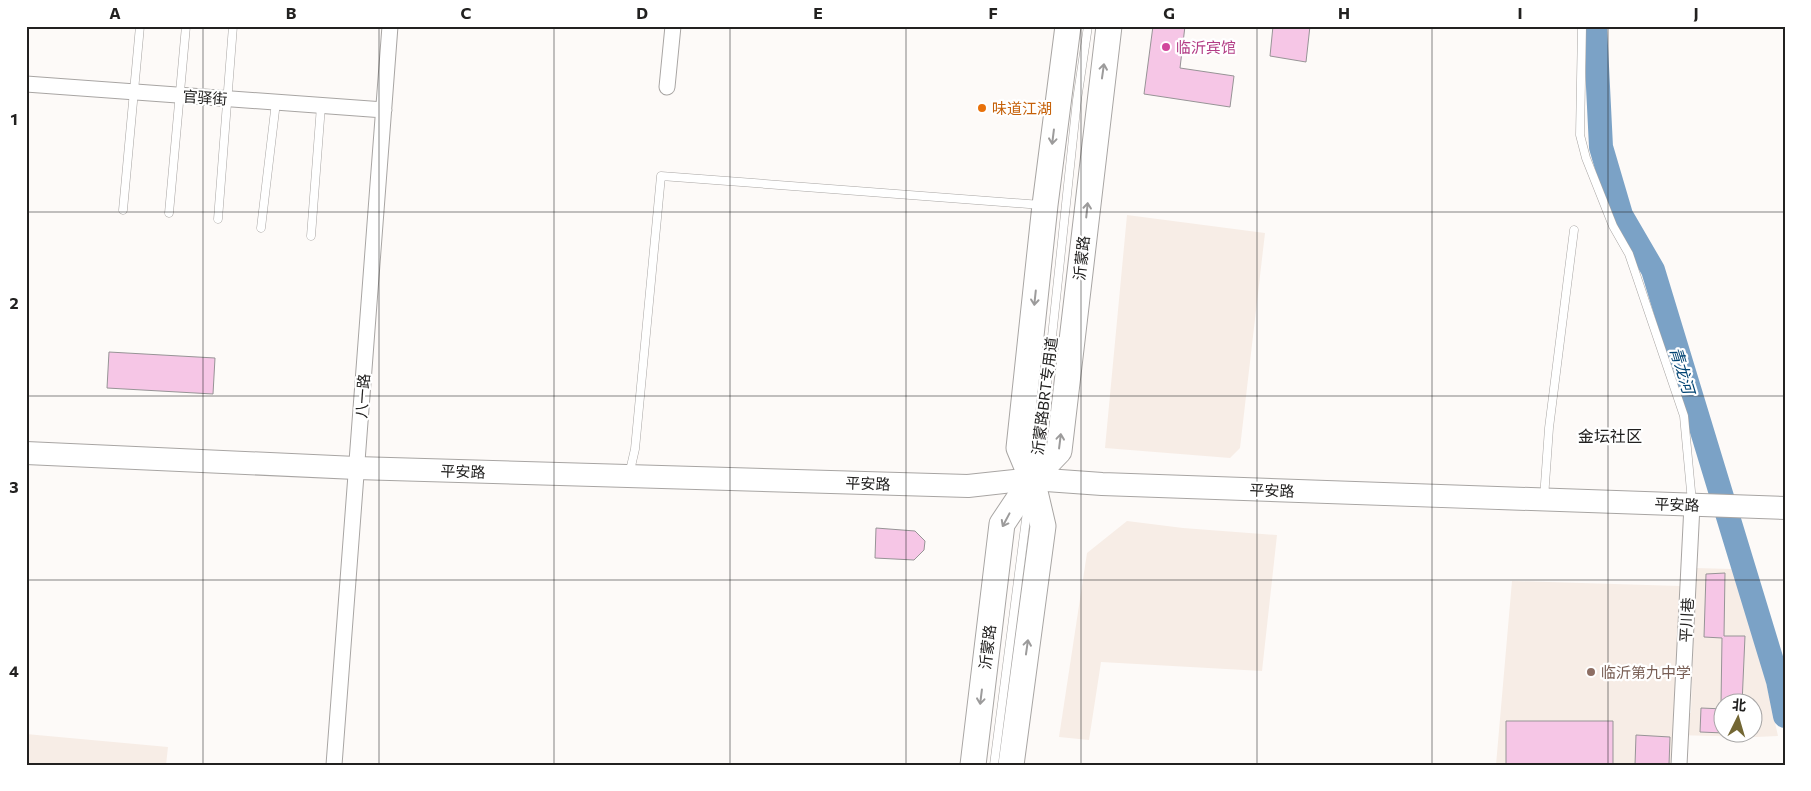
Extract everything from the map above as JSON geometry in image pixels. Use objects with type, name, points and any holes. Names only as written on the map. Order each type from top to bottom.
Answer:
[{"type":"main road","points":[[1012,765],[1043,526],[1032,479],[1019,448],[1045,205],[1068,26]]},
{"type":"main road","name":"沂蒙路","points":[[973,765],[1002,524],[1032,479],[1059,451],[1109,26]]},
{"type":"main road","name":"平安路","points":[[26,453],[356,468],[968,486],[1032,479],[1102,484],[1785,508]]},
{"type":"street","name":"八一路","points":[[334,765],[390,26]]},
{"type":"street","points":[[667,87],[673,26]]},
{"type":"street","name":"官驿街","points":[[26,84],[384,110]]},
{"type":"street","name":"平川巷","points":[[1679,765],[1701,505]]},
{"type":"lane","points":[[123,210],[140,26]]},
{"type":"lane","points":[[169,213],[186,26]]},
{"type":"lane","points":[[218,219],[233,26]]},
{"type":"lane","name":"沂蒙路BRT专用道","points":[[994,765],[1032,479],[1040,450],[1077,100],[1088,26]]},
{"type":"lane","points":[[1582,26],[1580,135],[1586,158],[1613,226],[1629,254],[1684,416],[1701,505]]},
{"type":"lane","points":[[262,228],[276,102]]},
{"type":"lane","points":[[311,236],[321,106]]},
{"type":"lane","points":[[629,476],[636,450],[635,437],[661,176],[1045,205]]},
{"type":"lane","points":[[1544,499],[1549,428],[1574,230]]},
{"type":"shaded area","points":[[1127,215],[1265,233],[1240,448],[1230,458],[1105,448]]},
{"type":"shaded area","points":[[1127,521],[1183,528],[1277,535],[1262,671],[1101,662],[1089,740],[1059,737],[1087,553]]},
{"type":"shaded area","name":"临沂第九中学","points":[[1695,568],[1732,569],[1757,641],[1778,736],[1764,737],[1764,694],[1714,694],[1714,736],[1673,735],[1672,765],[1496,765],[1512,581],[1680,586],[1676,712],[1691,713]]},
{"type":"shaded area","points":[[26,734],[168,747],[166,765],[26,765]]},
{"type":"building","name":"临沂宾馆","points":[[1153,26],[1185,26],[1180,68],[1234,76],[1230,107],[1144,94]]},
{"type":"building","points":[[1273,26],[1310,26],[1306,62],[1270,56]]},
{"type":"building","points":[[109,352],[215,358],[213,394],[107,388]]},
{"type":"building","points":[[876,528],[915,531],[925,541],[924,550],[914,560],[875,558]]},
{"type":"building","points":[[1725,573],[1724,636],[1745,636],[1742,694],[1721,694],[1722,638],[1704,637],[1706,574]]},
{"type":"building","points":[[1701,708],[1714,709],[1714,733],[1700,732]]},
{"type":"building","points":[[1506,721],[1613,721],[1613,765],[1506,765]]},
{"type":"building","points":[[1636,735],[1670,737],[1669,765],[1635,765]]},
{"type":"waterway","name":"青龙河","points":[[1595,26],[1601,147],[1621,215],[1653,270],[1778,681],[1785,716]]},
{"type":"place","name":"临沂宾馆","points":[[1166,47]]},
{"type":"place","name":"味道江湖","points":[[982,108]]},
{"type":"place","name":"临沂第九中学","points":[[1591,672]]},
{"type":"district","name":"金坛社区","points":[[1610,435]]}]
